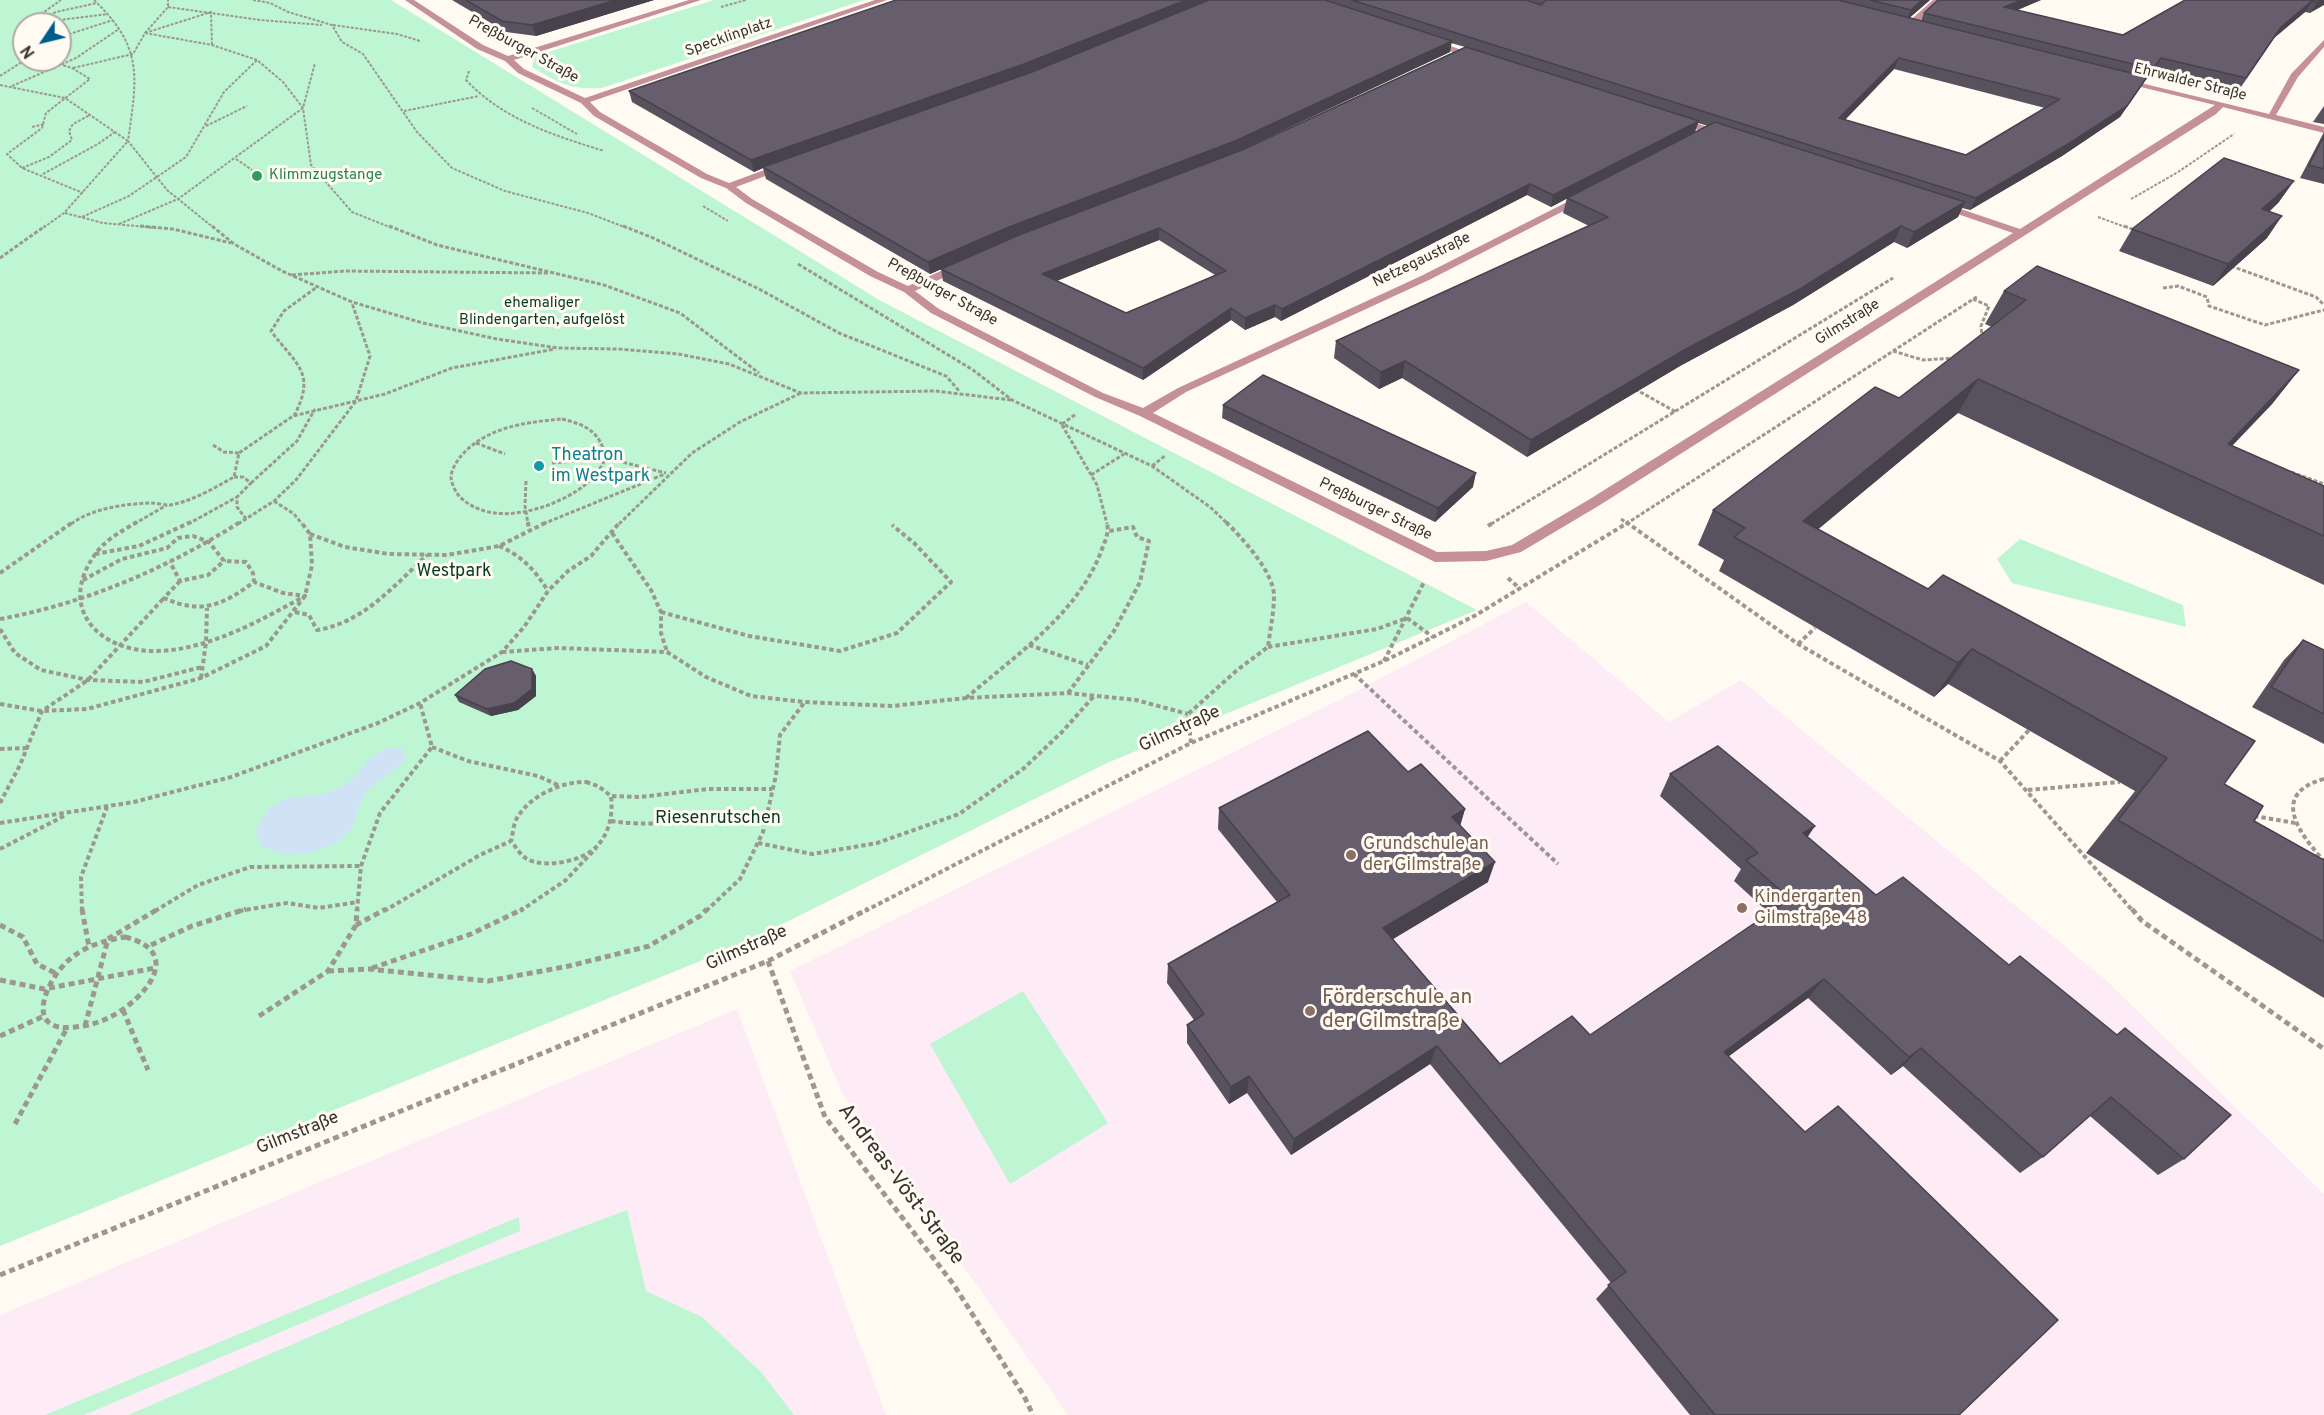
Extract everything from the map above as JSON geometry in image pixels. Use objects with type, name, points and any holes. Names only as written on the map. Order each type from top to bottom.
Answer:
[{"type":"street","name":"Preßburger Straße","points":[[408,0],[480,47],[508,59],[521,71],[584,101],[597,114],[626,131],[704,176],[729,186],[749,201],[874,274],[908,290],[935,311],[1100,395],[1144,413],[1435,557],[1486,556]]},
{"type":"street","points":[[508,59],[697,0]]},
{"type":"street","name":"Specklinplatz","points":[[584,101],[883,0]]},
{"type":"street","points":[[1909,26],[1938,0]]},
{"type":"street","points":[[1898,23],[1921,29]]},
{"type":"street","points":[[1416,38],[1484,60]]},
{"type":"street","points":[[2271,117],[2294,76],[2324,42]]},
{"type":"street","points":[[1451,57],[1461,52]]},
{"type":"street","name":"Ehrwalder Straße","points":[[2115,78],[2324,130]]},
{"type":"street","name":"Gilmstraße","points":[[1486,556],[1515,549],[1595,502],[2213,112],[2221,104]]},
{"type":"street","points":[[1665,117],[1733,138]]},
{"type":"street","points":[[1701,136],[1710,131]]},
{"type":"street","points":[[729,186],[796,162]]},
{"type":"street","name":"Netzegaustraße","points":[[1144,413],[1182,390],[1425,278],[1591,193]]},
{"type":"street","points":[[1934,203],[2022,233]]},
{"type":"street","points":[[908,290],[974,260]]},
{"type":"path","points":[[44,12],[61,0]]},
{"type":"path","points":[[72,68],[133,54],[145,33],[168,7],[168,0]]},
{"type":"path","points":[[253,0],[270,3],[288,12],[332,25],[342,42],[363,54],[417,132],[452,168],[472,179],[505,191],[614,221],[651,237],[759,289],[839,333],[946,376],[961,393]]},
{"type":"path","points":[[0,258],[64,213],[128,141],[134,97],[133,54],[119,29],[95,1],[56,12]]},
{"type":"path","points":[[168,7],[260,20],[332,25],[397,34],[424,42]]},
{"type":"path","points":[[145,33],[211,12]]},
{"type":"path","points":[[211,12],[212,45]]},
{"type":"path","points":[[72,18],[108,14]]},
{"type":"path","points":[[72,33],[112,20]]},
{"type":"path","points":[[72,60],[119,29]]},
{"type":"path","points":[[145,33],[212,45],[257,60],[283,82],[303,108]]},
{"type":"path","points":[[82,217],[129,196],[186,157],[224,92],[257,60]]},
{"type":"path","points":[[315,63],[303,108],[311,165],[352,212],[437,245],[604,285],[680,313],[762,376]]},
{"type":"path","points":[[471,66],[466,80],[479,96],[540,131],[605,150],[526,104]]},
{"type":"path","points":[[72,68],[90,79],[46,113],[42,130],[23,140],[7,154],[22,168],[83,193]]},
{"type":"path","points":[[12,86],[47,72]]},
{"type":"path","points":[[0,86],[12,86],[64,98],[128,141],[178,199],[234,244],[290,275],[352,302],[423,323],[497,339],[558,348],[618,349],[678,354],[729,364],[801,393]]},
{"type":"path","points":[[404,111],[479,96]]},
{"type":"path","points":[[206,126],[247,106]]},
{"type":"path","points":[[119,224],[178,199],[303,108]]},
{"type":"path","points":[[22,168],[49,157],[72,140],[69,130],[73,124],[90,115]]},
{"type":"path","points":[[32,127],[45,124]]},
{"type":"path","points":[[42,175],[64,160],[105,140],[114,132]]},
{"type":"path","points":[[2128,200],[2178,172],[2235,134]]},
{"type":"path","points":[[236,159],[252,170]]},
{"type":"path","points":[[698,203],[729,222]]},
{"type":"path","points":[[2089,223],[2108,212]]},
{"type":"path","points":[[64,213],[103,223],[173,229],[201,238],[234,244]]},
{"type":"path","points":[[2098,217],[2142,233]]},
{"type":"path","points":[[789,258],[973,370],[1012,400],[1152,465],[1210,507],[1243,539],[1262,562],[1274,593],[1268,647]]},
{"type":"path","points":[[2229,265],[2316,297],[2324,305]]},
{"type":"path","points":[[290,275],[345,271],[555,273]]},
{"type":"path","points":[[1485,527],[1896,276]]},
{"type":"path","points":[[2163,288],[2178,286],[2207,297],[2209,306],[2265,325],[2324,310]]},
{"type":"path","points":[[293,416],[301,405],[306,381],[297,361],[270,331],[274,320],[284,309],[317,287]]},
{"type":"path","name":"Gilmstraße","points":[[0,1275],[768,962],[1191,743],[1384,661],[1433,637],[1476,615],[1628,524],[1982,293]]},
{"type":"path","points":[[1973,299],[1989,306],[1981,326],[1981,336],[1986,343]]},
{"type":"path","points":[[0,619],[34,613],[78,599],[170,562],[209,542],[274,501],[296,480],[356,401],[369,356],[352,302]]},
{"type":"path","points":[[213,445],[224,452],[239,453],[293,416],[385,394],[452,368],[558,348]]},
{"type":"path","points":[[1893,351],[1910,359],[1936,361],[1958,357]]},
{"type":"path","points":[[1629,386],[1676,412]]},
{"type":"path","points":[[0,823],[134,802],[231,777],[368,727],[420,703],[502,652],[524,627],[548,591],[568,571],[591,556],[632,508],[692,453],[740,422],[801,393],[874,391],[961,393],[1012,400]]},
{"type":"path","points":[[94,554],[139,546],[182,528],[237,497],[302,435],[315,409]]},
{"type":"path","points":[[562,419],[587,425],[603,440],[606,458],[593,480],[563,500],[526,513],[492,513],[470,506],[456,493],[451,476],[459,458],[476,443],[501,430],[532,421],[562,419]]},
{"type":"path","points":[[966,698],[1052,625],[1094,572],[1109,531],[1097,486],[1062,424]]},
{"type":"path","points":[[476,443],[505,454]]},
{"type":"path","points":[[234,477],[239,453]]},
{"type":"path","points":[[1091,475],[1125,453]]},
{"type":"path","points":[[552,463],[606,458],[668,473]]},
{"type":"path","points":[[2289,471],[2324,484]]},
{"type":"path","points":[[274,501],[294,514],[310,534],[345,547],[389,554],[447,555],[500,546],[529,530],[668,473]]},
{"type":"path","points":[[251,483],[243,477],[234,477],[200,495],[168,505],[126,529],[94,554],[82,580],[78,599],[83,617],[94,631],[119,645],[140,650],[168,650],[206,642],[276,612],[305,596]]},
{"type":"path","points":[[526,481],[526,513],[529,530]]},
{"type":"path","points":[[237,497],[237,507],[246,519]]},
{"type":"path","points":[[0,573],[82,516],[118,506],[153,503],[168,505]]},
{"type":"path","points":[[661,612],[749,636],[840,651],[897,633],[951,582],[914,543],[892,525]]},
{"type":"path","points":[[1068,693],[1114,631],[1140,582],[1149,541],[1137,537],[1133,527],[1109,531]]},
{"type":"path","points":[[612,533],[651,590],[661,612],[661,633],[667,652]]},
{"type":"path","points":[[1641,533],[1798,644],[2001,761],[2142,921],[2324,1049]]},
{"type":"path","points":[[0,704],[42,711],[87,709],[201,678],[266,646],[295,612],[305,596],[312,565],[310,534]]},
{"type":"path","points":[[82,580],[122,559],[167,548],[178,538],[193,536],[209,542],[224,561]]},
{"type":"path","points":[[500,546],[517,553],[535,571],[548,591]]},
{"type":"path","points":[[295,612],[309,615],[317,630],[328,630],[366,610],[427,554]]},
{"type":"path","points":[[1384,661],[1435,557]]},
{"type":"path","points":[[0,803],[42,711],[88,680],[180,581],[208,574],[224,561],[246,562],[253,573],[254,582]]},
{"type":"path","points":[[170,562],[180,581]]},
{"type":"path","points":[[254,582],[283,592],[305,596]]},
{"type":"path","points":[[164,598],[180,607],[207,608],[237,596],[254,582]]},
{"type":"path","points":[[201,678],[206,642],[207,608]]},
{"type":"path","points":[[1407,618],[1433,637]]},
{"type":"path","points":[[1188,714],[1236,671],[1268,647],[1377,629],[1407,618]]},
{"type":"path","points":[[1798,644],[1815,628]]},
{"type":"path","points":[[0,629],[15,653],[41,670],[88,680],[143,682],[202,668]]},
{"type":"path","points":[[1028,645],[1088,665]]},
{"type":"path","points":[[502,652],[558,648],[667,652],[706,677],[751,696],[804,702],[892,706],[966,698],[1068,693],[1136,700],[1188,714]]},
{"type":"path","points":[[1354,674],[1558,864]]},
{"type":"path","points":[[758,843],[812,854],[877,843],[959,814],[1023,769],[1062,732],[1094,696]]},
{"type":"path","points":[[328,971],[369,969],[488,981],[569,966],[649,946],[700,916],[740,879],[758,843],[766,817],[780,735],[804,702]]},
{"type":"path","points":[[420,703],[432,747]]},
{"type":"path","points":[[1188,714],[1191,743]]},
{"type":"path","points":[[2001,761],[2029,730]]},
{"type":"path","points":[[432,747],[471,762],[519,769],[541,775],[560,786]]},
{"type":"path","points":[[259,1016],[328,971],[356,925],[361,866],[380,813],[432,747]]},
{"type":"path","points":[[0,749],[27,748]]},
{"type":"path","points":[[2324,779],[2313,781],[2298,790],[2292,804],[2295,823],[2306,842],[2324,861]]},
{"type":"path","points":[[597,848],[570,861],[550,864],[526,859],[512,841],[517,817],[537,798],[560,786],[582,782],[599,786],[611,796],[640,796],[708,789],[772,789]]},
{"type":"path","points":[[2027,790],[2120,782]]},
{"type":"path","points":[[369,969],[479,932],[561,883],[597,848],[607,834],[614,813],[611,796]]},
{"type":"path","points":[[89,947],[82,909],[81,877],[107,807]]},
{"type":"path","points":[[0,849],[70,813]]},
{"type":"path","points":[[611,821],[635,826],[668,825],[705,818],[743,815],[766,817]]},
{"type":"path","points":[[2252,815],[2295,823]]},
{"type":"path","points":[[356,925],[416,894],[480,855],[512,841]]},
{"type":"path","points":[[108,939],[125,937],[140,939],[151,945],[157,955],[156,968],[150,982],[123,1010],[104,1020],[85,1026],[67,1028],[53,1024],[44,1016],[41,1004],[44,989],[55,973],[70,958],[108,939],[198,885],[250,867],[361,866]]},
{"type":"path","points":[[151,945],[192,926],[241,910],[287,903],[319,908],[358,902]]},
{"type":"path","points":[[0,925],[23,937],[37,964],[55,973]]},
{"type":"path","points":[[85,1026],[108,939]]},
{"type":"path","name":"Andreas-Vöst-Straße","points":[[768,962],[825,1117],[954,1285],[1024,1396],[1033,1415]]},
{"type":"path","points":[[0,980],[44,989],[156,968]]},
{"type":"path","points":[[123,1010],[148,1070]]},
{"type":"path","points":[[0,1036],[44,1016]]},
{"type":"path","points":[[15,1124],[67,1028]]},
{"type":"shaded area","points":[[1526,602],[1669,722],[1741,680],[2107,981],[2324,1194],[2324,1415],[1068,1415],[843,1095],[790,971],[1345,697]]},
{"type":"shaded area","points":[[737,1009],[886,1415],[0,1415],[0,1315]]},
{"type":"green space","name":"Westpark","points":[[0,0],[391,0],[881,301],[1477,610],[1107,763],[742,944],[0,1246]]},
{"type":"green space","points":[[714,0],[864,0],[602,88],[581,88],[565,84],[532,67],[534,58],[539,55]]},
{"type":"green space","points":[[2020,539],[2183,605],[2186,627],[2012,583],[1997,559]]},
{"type":"green space","points":[[1023,991],[1108,1123],[1010,1184],[930,1044]]},
{"type":"green space","points":[[627,1210],[646,1291],[702,1317],[761,1372],[794,1415],[128,1415],[451,1276]]},
{"type":"green space","points":[[519,1217],[520,1231],[84,1415],[45,1415]]},
{"type":"water","points":[[390,747],[402,748],[406,758],[402,764],[365,794],[351,829],[342,838],[318,850],[291,855],[261,846],[255,831],[268,810],[285,798],[320,795],[336,790],[351,780],[374,755]]},
{"type":"building","points":[[466,0],[616,0],[532,25],[502,21]]},
{"type":"building","points":[[896,0],[1186,0],[1024,64],[751,160],[629,91]]},
{"type":"building","points":[[1209,0],[1325,0],[1452,41],[1235,141],[1009,227],[928,262],[763,167],[1032,72]]},
{"type":"building","points":[[1352,0],[1526,0],[1541,5],[1546,0],[1838,0],[2147,77],[2127,106],[1976,198]],"holes":[[[1899,58],[2060,99],[1966,155],[1839,118]]]},
{"type":"building","points":[[1870,0],[1922,0],[1911,10]]},
{"type":"building","points":[[1938,0],[2022,0],[2004,7],[2123,35],[2185,0],[2321,0],[2317,3],[2312,1],[2281,27],[2246,78],[2161,58],[2153,69],[1924,13]]},
{"type":"building","points":[[1466,47],[1699,121],[1553,195],[1530,184],[1282,309],[1275,305],[1245,318],[1231,308],[1143,368],[941,269],[1019,235],[1242,150]],"holes":[[[1159,228],[1226,271],[1126,313],[1042,274]]]},
{"type":"building","points":[[1715,122],[1965,202],[1914,232],[1901,226],[1800,289],[1686,349],[1531,440],[1405,361],[1381,372],[1336,341],[1608,217],[1567,198]]},
{"type":"building","points":[[2324,136],[2324,169],[2309,165]]},
{"type":"building","points":[[2224,158],[2294,181],[2262,209],[2282,216],[2228,264],[2132,229]]},
{"type":"building","points":[[2037,266],[2299,370],[2228,444],[2324,486],[2324,536],[1978,379],[1803,521],[1928,589],[1943,575],[2255,741],[2224,784],[2263,806],[2254,821],[2324,860],[2324,942],[2118,820],[2167,758],[1972,649],[1958,663],[1734,537],[1745,528],[1713,510],[1875,387],[1899,398],[2026,300],[2004,291]]},
{"type":"building","points":[[1263,375],[1476,473],[1438,508],[1223,405]]},
{"type":"building","points":[[2303,640],[2324,650],[2324,714],[2271,687]]},
{"type":"building","points":[[511,661],[532,669],[532,689],[514,703],[487,709],[455,695],[485,669]]},
{"type":"building","points":[[1368,731],[1408,772],[1421,764],[1465,809],[1452,817],[1495,862],[1383,928],[1500,1064],[1572,1016],[1590,1035],[1790,899],[1746,860],[1758,853],[1670,774],[1718,746],[1815,826],[1803,833],[1876,895],[1903,877],[2009,965],[2020,956],[2117,1035],[2125,1028],[2231,1115],[2184,1159],[2111,1097],[2043,1157],[1921,1048],[1909,1057],[1824,979],[1724,1052],[1805,1132],[1838,1106],[2058,1320],[1959,1415],[1715,1415],[1608,1285],[1626,1272],[1437,1046],[1294,1139],[1249,1076],[1231,1087],[1187,1025],[1204,1014],[1168,964],[1290,895],[1219,808]]},
{"type":"place","name":"Klimmzugstange","points":[[257,176]]},
{"type":"place","name":"Theatron im Westpark","points":[[539,466]]},
{"type":"place","name":"Grundschule an der Gilmstraße","points":[[1351,855]]},
{"type":"place","name":"Kindergarten Gilmstraße 48","points":[[1742,908]]},
{"type":"place","name":"Förderschule an der Gilmstraße","points":[[1310,1011]]},
{"type":"park label","name":"ehemaliger Blindengarten, aufgelöst","points":[[542,312]]},
{"type":"park label","name":"Riesenrutschen","points":[[718,819]]}]
